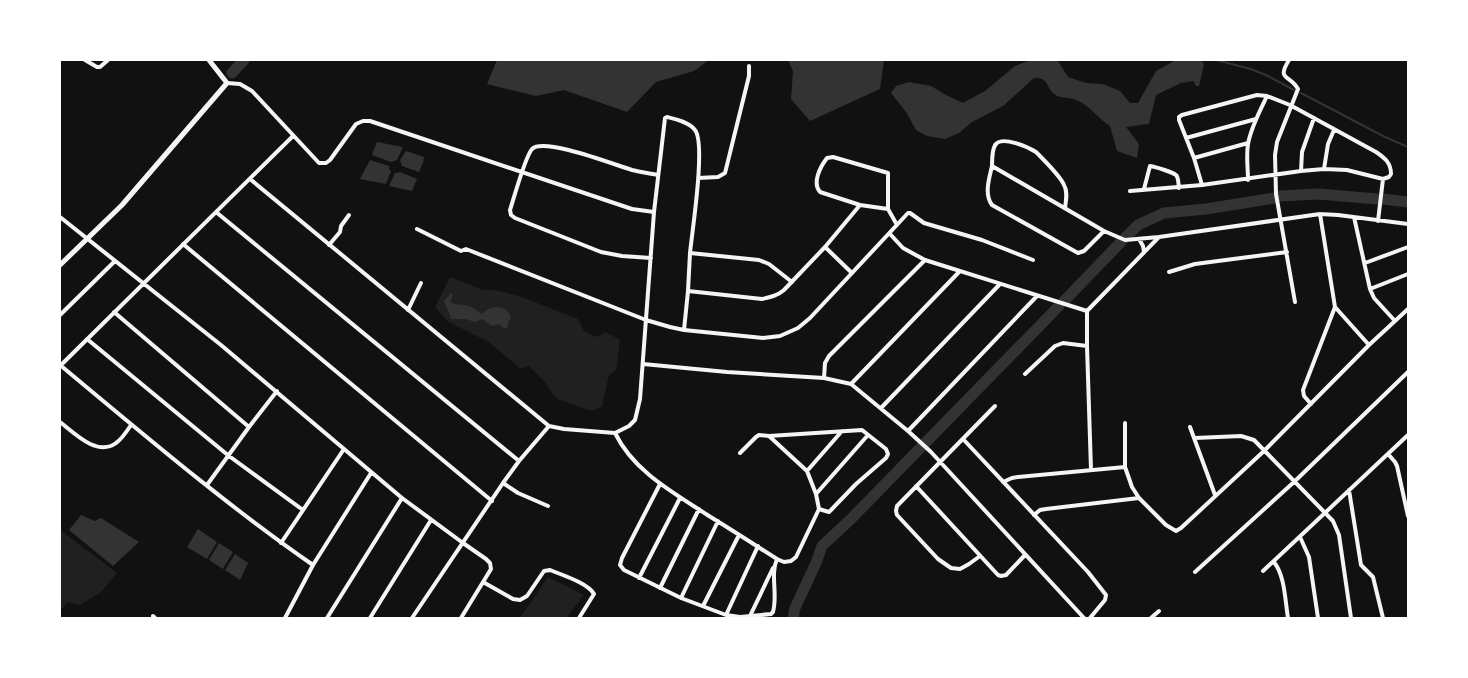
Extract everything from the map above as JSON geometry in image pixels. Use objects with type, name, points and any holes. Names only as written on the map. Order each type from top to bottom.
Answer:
[{"type":"street","points":[[85,60],[97,68],[108,60]]},
{"type":"street","points":[[209,60],[227,83],[240,84],[252,91],[316,161],[323,164],[330,160],[356,124],[363,120],[370,121],[632,209],[654,212]]},
{"type":"street","points":[[1289,60],[1283,73],[1298,89],[1297,95],[1290,105],[1277,142],[1275,176],[1276,194],[1295,302]]},
{"type":"street","points":[[698,178],[718,177],[726,173],[749,76],[749,66]]},
{"type":"street","points":[[60,265],[122,205],[227,83]]},
{"type":"street","points":[[1130,191],[1202,186],[1324,169],[1347,170],[1382,179],[1389,177],[1391,174],[1389,164],[1385,158],[1376,152],[1290,105],[1266,96],[1257,95],[1179,117],[1178,120],[1194,158],[1202,186]]},
{"type":"street","points":[[1248,180],[1248,143],[1266,96]]},
{"type":"street","points":[[250,179],[549,426],[615,433],[629,426],[636,418],[640,399],[654,212],[666,117],[690,126],[696,133],[699,149],[684,330]]},
{"type":"street","points":[[1301,171],[1302,152],[1314,118]]},
{"type":"street","points":[[1186,138],[1256,119]]},
{"type":"street","points":[[1324,169],[1328,144],[1334,130]]},
{"type":"street","points":[[293,136],[60,365],[131,425],[281,543],[313,565]]},
{"type":"street","points":[[1065,208],[1067,192],[1064,184],[1036,152],[1003,140],[997,142],[994,146],[987,194],[992,205],[1078,253],[1084,251],[1104,231]]},
{"type":"street","points":[[1194,158],[1248,143]]},
{"type":"street","points":[[651,258],[601,252],[512,216],[510,210],[522,173],[534,148],[547,146],[576,152],[634,171],[658,175]]},
{"type":"street","points":[[888,208],[860,204],[820,192],[816,188],[816,182],[823,162],[827,158],[833,157],[888,173],[888,208],[897,225]]},
{"type":"street","points":[[992,166],[1104,231],[1125,240],[1159,237],[1320,214],[1338,214],[1408,224]]},
{"type":"street","points":[[1144,189],[1150,166],[1176,175],[1178,188]]},
{"type":"street","points":[[1378,221],[1382,179]]},
{"type":"street","points":[[688,291],[762,298],[779,295],[825,247],[860,204]]},
{"type":"street","points":[[216,212],[519,461]]},
{"type":"street","points":[[417,229],[461,251],[466,249],[646,320],[684,330],[763,338],[780,336],[798,328],[810,318],[908,213],[924,223],[970,236],[1033,260]]},
{"type":"street","points":[[1311,404],[1304,396],[1303,390],[1335,307],[1320,214]]},
{"type":"street","points":[[329,245],[341,231],[341,226],[348,216]]},
{"type":"street","points":[[60,217],[277,391],[402,498],[486,559],[490,563],[491,569],[461,618]]},
{"type":"street","points":[[1354,217],[1370,289],[1374,298],[1395,321]]},
{"type":"street","points":[[890,234],[903,248],[925,260],[1087,311]]},
{"type":"street","points":[[1091,470],[1087,311],[1159,237]]},
{"type":"street","points":[[1139,239],[1144,252]]},
{"type":"street","points":[[183,244],[492,501]]},
{"type":"street","points":[[825,247],[852,272]]},
{"type":"street","points":[[1365,263],[1408,247]]},
{"type":"street","points":[[1169,272],[1195,264],[1287,252]]},
{"type":"street","points":[[690,253],[759,260],[769,264],[792,282]]},
{"type":"street","points":[[824,378],[825,363],[830,356],[925,260]]},
{"type":"street","points":[[60,316],[115,261]]},
{"type":"street","points":[[851,384],[959,272]]},
{"type":"street","points":[[1370,289],[1408,274]]},
{"type":"street","points":[[408,310],[422,283]]},
{"type":"street","points":[[881,408],[1000,284]]},
{"type":"street","points":[[908,430],[1037,296]]},
{"type":"street","points":[[1335,307],[1369,345]]},
{"type":"street","points":[[1125,423],[1125,467],[1132,487],[1139,498],[1166,525],[1176,531],[1264,451],[1369,345],[1408,309]]},
{"type":"street","points":[[114,312],[248,427]]},
{"type":"street","points":[[87,339],[228,456],[303,510]]},
{"type":"street","points":[[1025,374],[1055,346],[1064,343],[1087,346]]},
{"type":"street","points":[[643,364],[824,378],[851,384],[924,445],[1084,618]]},
{"type":"street","points":[[1195,572],[1294,482],[1408,372]]},
{"type":"street","points":[[208,485],[248,427],[277,391]]},
{"type":"street","points":[[980,556],[960,569],[951,568],[938,559],[897,515],[896,510],[897,506],[916,486],[995,406]]},
{"type":"street","points":[[60,422],[91,445],[102,447],[117,443],[131,425]]},
{"type":"street","points":[[412,618],[503,483],[549,426]]},
{"type":"street","points":[[1190,427],[1215,495]]},
{"type":"street","points":[[808,471],[842,430]]},
{"type":"street","points":[[740,453],[759,435],[769,436],[842,430],[862,430],[886,449],[888,454],[886,458],[856,484],[829,512],[819,509]]},
{"type":"street","points":[[615,433],[622,446],[636,462],[660,484],[777,559],[791,562],[796,556],[819,509],[808,471],[769,436]]},
{"type":"street","points":[[816,494],[868,435]]},
{"type":"street","points":[[1263,571],[1408,435]]},
{"type":"street","points":[[1195,438],[1241,436],[1254,440],[1333,521],[1339,535],[1351,618]]},
{"type":"street","points":[[963,439],[1088,572],[1106,595],[1105,600],[1090,618]]},
{"type":"street","points":[[281,543],[344,449]]},
{"type":"street","points":[[1388,454],[1397,466],[1408,516]]},
{"type":"street","points":[[1003,482],[1018,477],[1125,467]]},
{"type":"street","points":[[285,618],[313,565],[371,472]]},
{"type":"street","points":[[503,483],[518,493],[548,506]]},
{"type":"street","points":[[660,484],[620,565],[624,570],[681,598],[726,615],[740,617],[770,614],[773,612],[775,581],[773,567]]},
{"type":"street","points":[[916,486],[980,556],[1001,576],[1006,575],[1025,555]]},
{"type":"street","points":[[1349,490],[1361,565],[1373,577],[1383,618]]},
{"type":"street","points":[[326,618],[402,498]]},
{"type":"street","points":[[639,578],[680,498]]},
{"type":"street","points":[[1034,515],[1046,508],[1139,498]]},
{"type":"street","points":[[660,588],[699,509]]},
{"type":"street","points":[[370,618],[431,520]]},
{"type":"street","points":[[681,598],[718,521]]},
{"type":"street","points":[[703,606],[739,535]]},
{"type":"street","points":[[1300,537],[1308,557],[1318,618]]},
{"type":"street","points":[[726,615],[758,546]]},
{"type":"street","points":[[750,616],[777,559]]},
{"type":"street","points":[[1274,562],[1281,575],[1288,618]]},
{"type":"street","points":[[483,582],[513,599],[520,600],[527,596],[544,571],[550,570],[593,591],[593,599],[579,618]]},
{"type":"street","points":[[1151,618],[1159,611]]},
{"type":"shaded area","points":[[497,60],[709,60],[694,71],[656,82],[627,112],[564,90],[536,96],[487,84]]},
{"type":"shaded area","points":[[788,60],[884,60],[880,89],[810,121],[791,99],[793,71]]},
{"type":"shaded area","points":[[1176,60],[1201,60],[1204,64],[1199,86],[1196,86],[1194,81],[1181,83],[1156,95],[1149,124],[1126,127],[1139,144],[1137,158],[1117,151],[1110,126],[1081,102],[1071,98],[1056,96],[1043,79],[1034,78],[1003,106],[972,122],[959,133],[945,139],[927,136],[916,130],[906,112],[891,93],[896,86],[909,82],[931,86],[963,103],[985,91],[1015,66],[1028,61],[1058,61],[1068,77],[1086,83],[1103,84],[1120,91],[1130,103],[1138,103],[1156,71]]},
{"type":"shaded area","points":[[377,142],[403,147],[397,160],[391,162],[372,155]]},
{"type":"shaded area","points":[[406,151],[424,157],[419,172],[402,166],[400,160]]},
{"type":"shaded area","points":[[370,160],[389,166],[391,171],[386,184],[360,179]]},
{"type":"shaded area","points":[[400,172],[417,179],[412,191],[389,186],[395,173]]},
{"type":"shaded area","points":[[450,277],[483,290],[495,290],[519,296],[578,319],[584,331],[597,337],[606,332],[620,340],[616,370],[609,375],[602,406],[592,411],[558,399],[529,366],[521,369],[489,342],[447,321],[435,307]]},
{"type":"shaded area","points":[[451,293],[453,295],[450,302],[465,305],[482,314],[498,307],[506,310],[511,318],[507,329],[499,324],[492,326],[482,319],[475,322],[465,319],[451,319],[444,301]]},
{"type":"shaded area","points":[[81,515],[95,521],[101,518],[139,542],[113,566],[69,530]]},
{"type":"shaded area","points":[[198,529],[217,542],[207,559],[187,547]]},
{"type":"shaded area","points":[[60,530],[117,573],[101,592],[80,605],[68,602],[60,611]]},
{"type":"shaded area","points":[[219,543],[233,552],[223,569],[209,560]]},
{"type":"shaded area","points":[[235,554],[248,563],[240,580],[225,570]]},
{"type":"shaded area","points":[[548,577],[584,595],[566,618],[520,618]]},
{"type":"waterway","points":[[232,73],[244,60]]},
{"type":"waterway","points":[[1216,60],[1251,69],[1294,90]]},
{"type":"waterway","points":[[1301,93],[1408,147]]},
{"type":"waterway","points":[[1280,196],[1318,194],[1377,199]]},
{"type":"waterway","points":[[1125,238],[1138,225],[1164,213],[1206,209],[1274,198]]},
{"type":"waterway","points":[[1383,199],[1408,202]]},
{"type":"waterway","points":[[1064,301],[1121,242]]},
{"type":"waterway","points":[[793,618],[795,608],[822,546],[851,519],[1059,306]]}]
